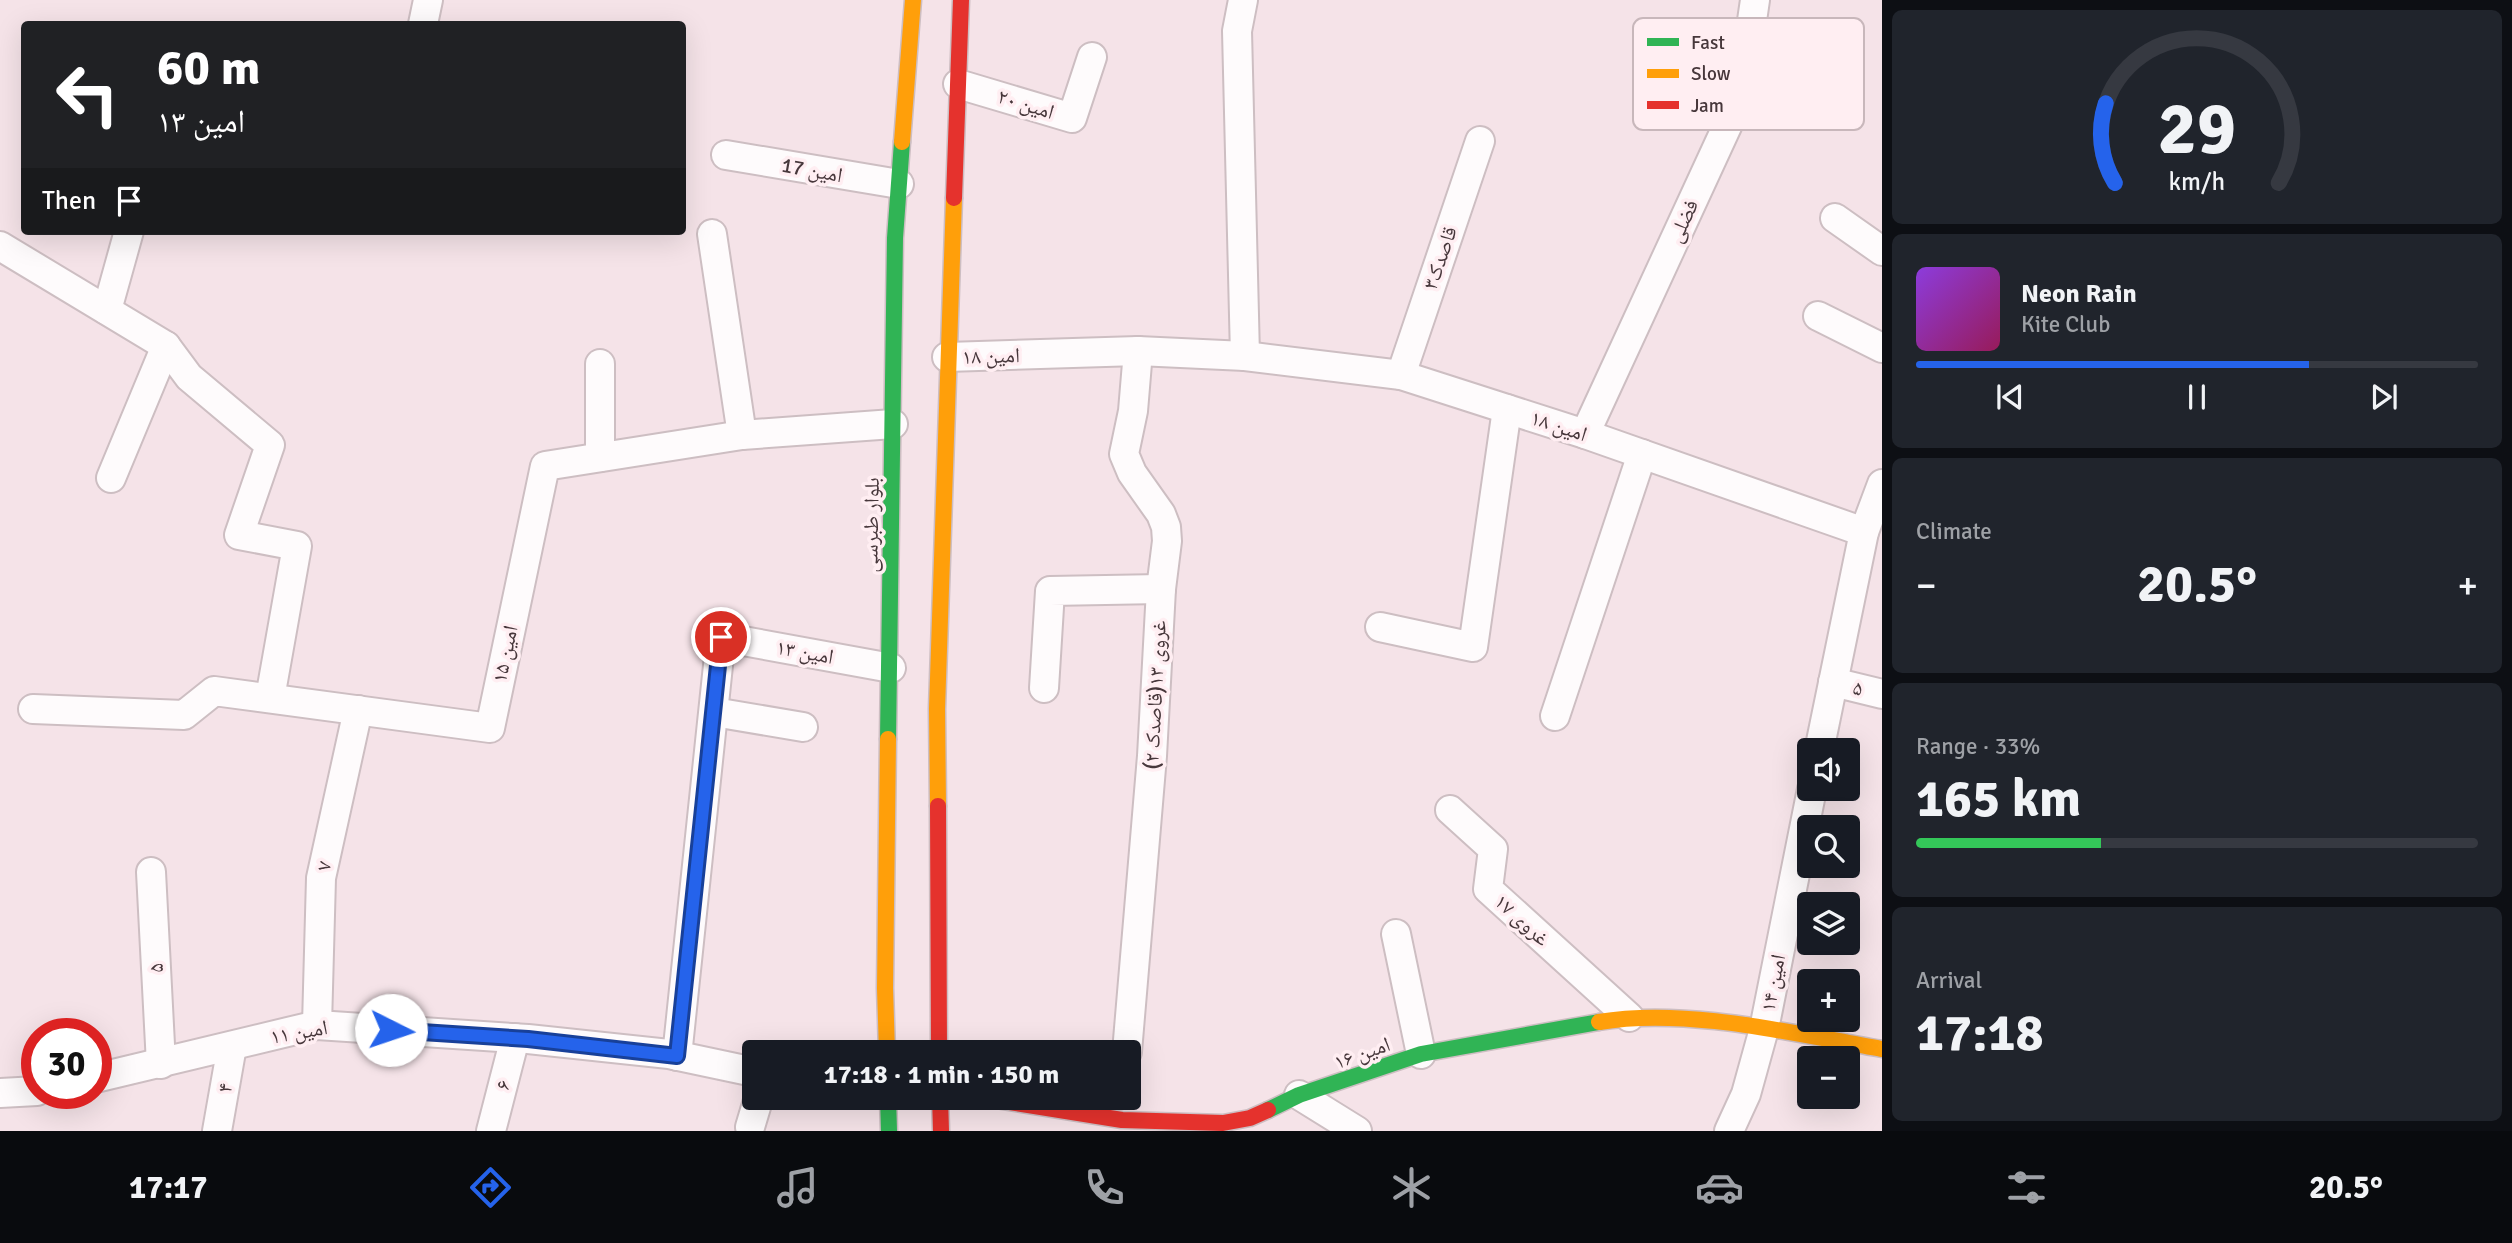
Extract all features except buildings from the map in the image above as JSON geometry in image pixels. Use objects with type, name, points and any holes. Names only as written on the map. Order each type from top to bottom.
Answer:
[{"type":"main road","name":"بلوار طبرسی","points":[[887,1040],[885,988],[895,238],[913,0]]},
{"type":"main road","points":[[939,1040],[937,709],[961,0]]},
{"type":"main road","name":"امین ۱۶","points":[[1077,1110],[1223,1123],[1250,1118],[1299,1095],[1421,1054],[1629,1017],[1670,1017],[1764,1029],[1882,1049]]},
{"type":"main road","points":[[884,1110],[889,1131]]},
{"type":"main road","points":[[940,1110],[940,1131]]},
{"type":"street","points":[[424,21],[428,0]]},
{"type":"street","points":[[1243,0],[1237,31],[1245,356]]},
{"type":"street","name":"فضلی","points":[[1752,18],[1755,0]]},
{"type":"street","name":"امین ۲۰","points":[[958,84],[1072,118],[1092,57]]},
{"type":"street","name":"فضلی","points":[[1585,434],[1725,130]]},
{"type":"street","name":"قاصدک۳","points":[[1401,375],[1480,141]]},
{"type":"street","name":"امین 17","points":[[726,155],[899,184]]},
{"type":"street","points":[[1835,218],[1882,251]]},
{"type":"street","points":[[712,234],[742,435]]},
{"type":"street","points":[[107,310],[128,235]]},
{"type":"street","points":[[0,246],[166,346],[189,377],[270,445],[239,535],[297,546],[270,698]]},
{"type":"street","points":[[1818,316],[1882,348]]},
{"type":"street","points":[[111,478],[166,346]]},
{"type":"street","name":"امین ۱۸","points":[[947,357],[1138,351],[1245,356],[1401,375],[1585,434],[1864,532]]},
{"type":"street","name":"غروی ۱۳(قاصدک ۲)","points":[[1128,1040],[1152,756],[1166,527],[1161,514],[1132,472],[1124,454],[1133,411],[1138,351]]},
{"type":"street","points":[[600,364],[600,457]]},
{"type":"street","points":[[1380,627],[1473,647],[1507,409]]},
{"type":"street","name":"امین ۱۵","points":[[33,709],[184,715],[214,691],[490,728],[545,466],[742,435],[893,424]]},
{"type":"street","points":[[1555,716],[1642,454]]},
{"type":"street","points":[[1822,738],[1864,532],[1882,484]]},
{"type":"street","points":[[1044,688],[1050,591],[1161,589]]},
{"type":"street","name":"امین ۱۳","points":[[677,1056],[721,637],[891,668]]},
{"type":"street","name":"۵","points":[[1833,682],[1882,694]]},
{"type":"street","name":"۷","points":[[317,1024],[321,878],[358,710]]},
{"type":"street","points":[[714,712],[803,727]]},
{"type":"street","name":"امین ۱۴","points":[[1729,1131],[1746,1094],[1764,1029],[1810,801]]},
{"type":"street","name":"غروی ۱۷","points":[[1450,810],[1493,849],[1488,889],[1629,1017]]},
{"type":"street","name":"۵","points":[[151,872],[160,1064]]},
{"type":"street","points":[[1396,934],[1421,1054]]},
{"type":"street","name":"امین ۱۱","points":[[112,1074],[317,1024],[515,1038],[677,1056],[742,1070]]},
{"type":"street","name":"۶","points":[[491,1131],[515,1038]]},
{"type":"street","name":"۴","points":[[217,1131],[232,1046]]},
{"type":"street","points":[[1,1092],[21,1091]]},
{"type":"street","points":[[1299,1095],[1357,1131]]},
{"type":"street","points":[[750,1127],[755,1110]]},
{"type":"traffic: fast","points":[[888,739],[895,238],[902,142]]},
{"type":"traffic: fast","points":[[1268,1110],[1299,1095],[1421,1054],[1599,1022]]},
{"type":"traffic: fast","points":[[888,1110],[889,1131]]},
{"type":"traffic: slow","points":[[902,142],[913,0]]},
{"type":"traffic: slow","points":[[938,806],[937,709],[954,198]]},
{"type":"traffic: slow","points":[[887,1040],[888,739]]},
{"type":"traffic: slow","points":[[1599,1022],[1633,1018],[1704,1020],[1882,1049]]},
{"type":"traffic: jam","points":[[954,198],[961,0]]},
{"type":"traffic: jam","points":[[938,806],[939,1040]]},
{"type":"traffic: jam","points":[[940,1110],[941,1131]]},
{"type":"traffic: jam","points":[[1059,1110],[1122,1120],[1223,1123],[1250,1118],[1268,1110]]},
{"type":"route","points":[[391,1030],[528,1039],[677,1056],[721,637]]}]
